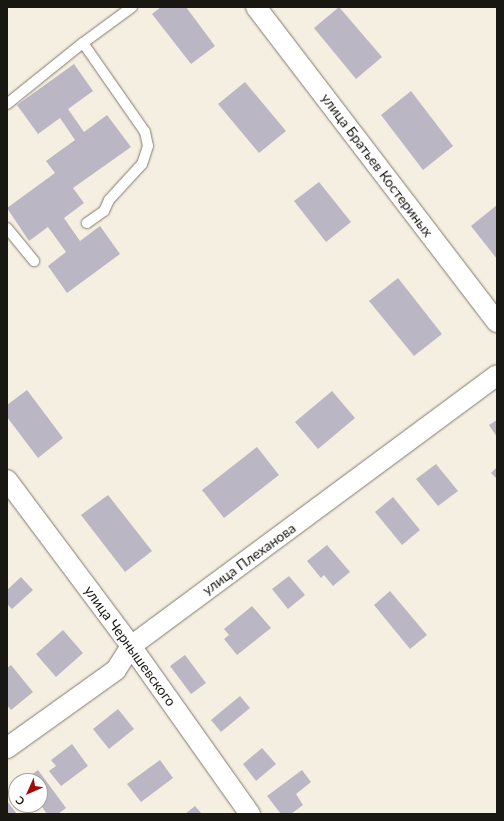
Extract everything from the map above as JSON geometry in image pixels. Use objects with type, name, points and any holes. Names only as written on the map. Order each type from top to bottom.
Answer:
[{"type":"street","name":"улица Братьев Костериных","points":[[256,7],[497,322]]},
{"type":"street","name":"улица Плеханова","points":[[7,748],[116,670],[131,646],[497,375]]},
{"type":"street","name":"улица Чернышевского","points":[[7,480],[131,646],[250,814]]},
{"type":"lane","points":[[7,104],[132,7]]},
{"type":"lane","points":[[84,44],[145,132],[148,146],[142,164],[108,200],[104,211],[87,223]]},
{"type":"lane","points":[[7,228],[34,261]]},
{"type":"building","points":[[161,7],[186,7],[215,46],[191,64],[152,14]]},
{"type":"building","points":[[339,7],[382,57],[356,79],[314,28]]},
{"type":"building","points":[[74,64],[93,91],[68,109],[84,132],[107,115],[131,147],[73,188],[84,203],[64,218],[80,241],[100,226],[120,254],[67,293],[48,266],[66,252],[48,227],[29,241],[7,208],[55,173],[46,161],[75,140],[60,118],[38,134],[17,105]]},
{"type":"building","points":[[245,82],[286,131],[259,153],[218,104]]},
{"type":"building","points":[[411,91],[453,146],[423,170],[381,115]]},
{"type":"building","points":[[319,182],[351,222],[326,242],[294,201]]},
{"type":"building","points":[[497,205],[497,259],[471,226]]},
{"type":"building","points":[[398,278],[442,334],[414,356],[369,301]]},
{"type":"building","points":[[27,390],[63,438],[38,458],[7,417],[7,405]]},
{"type":"building","points":[[332,391],[355,418],[318,449],[295,422]]},
{"type":"building","points":[[497,420],[497,437],[489,425]]},
{"type":"building","points":[[257,447],[279,475],[224,518],[202,490]]},
{"type":"building","points":[[436,464],[458,491],[438,506],[416,479]]},
{"type":"building","points":[[497,467],[497,479],[491,473]]},
{"type":"building","points":[[108,495],[152,551],[125,572],[81,515]]},
{"type":"building","points":[[393,497],[420,530],[402,545],[375,512]]},
{"type":"building","points":[[327,545],[350,572],[333,586],[324,575],[321,578],[307,561]]},
{"type":"building","points":[[289,576],[305,595],[288,609],[272,589]]},
{"type":"building","points":[[21,577],[33,590],[12,609],[7,604],[7,590]]},
{"type":"building","points":[[390,591],[427,635],[410,649],[374,605]]},
{"type":"building","points":[[252,606],[271,628],[237,655],[224,639],[229,635],[224,629]]},
{"type":"building","points":[[63,630],[83,653],[56,677],[36,654]]},
{"type":"building","points":[[185,655],[206,683],[191,694],[170,666]]},
{"type":"building","points":[[11,665],[33,692],[11,710],[7,705],[7,668]]},
{"type":"building","points":[[240,696],[250,708],[221,732],[211,720]]},
{"type":"building","points":[[118,709],[134,729],[109,749],[93,729]]},
{"type":"building","points":[[72,744],[88,766],[61,786],[49,771],[56,766],[51,760]]},
{"type":"building","points":[[262,748],[276,764],[256,781],[243,764]]},
{"type":"building","points":[[160,760],[173,778],[141,802],[127,784]]},
{"type":"building","points":[[302,770],[311,782],[296,794],[303,805],[291,814],[281,814],[267,796]]},
{"type":"building","points":[[48,784],[66,808],[58,814],[47,814]]},
{"type":"building","points":[[7,801],[8,813],[17,814],[7,814]]},
{"type":"building","points":[[195,806],[202,814],[185,814]]}]
